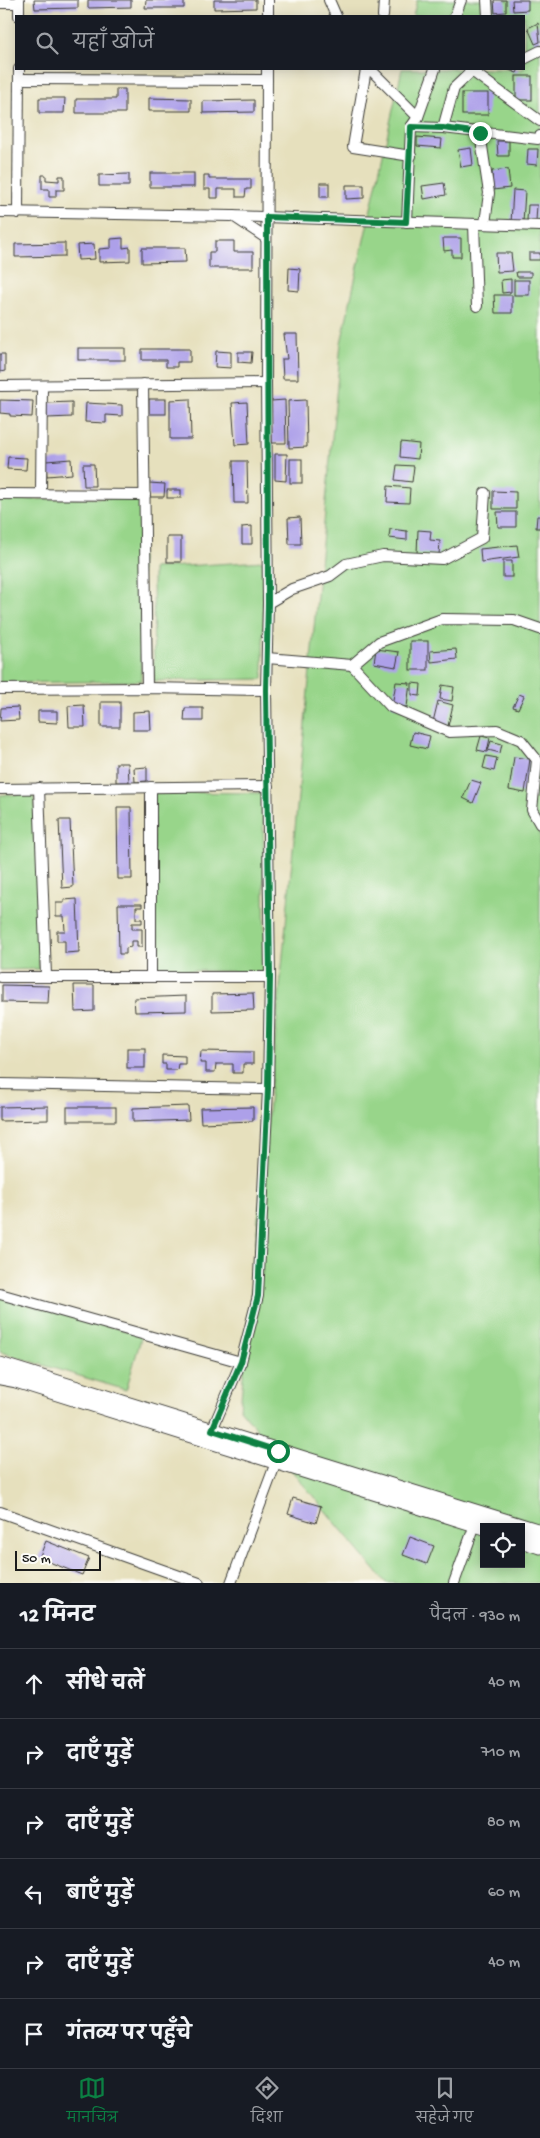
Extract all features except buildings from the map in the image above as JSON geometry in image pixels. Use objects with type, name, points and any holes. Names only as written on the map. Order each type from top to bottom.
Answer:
[{"type":"street","points":[[268,0],[268,15]]},
{"type":"street","points":[[329,0],[336,15]]},
{"type":"street","points":[[383,15],[384,0]]},
{"type":"street","points":[[454,15],[461,0]]},
{"type":"street","points":[[487,0],[488,15]]},
{"type":"street","points":[[0,3],[19,1],[19,15]]},
{"type":"street","points":[[525,58],[540,51]]},
{"type":"street","points":[[212,1430],[241,1362],[258,1296],[268,1089],[270,977],[266,690],[268,603],[266,383],[267,70]]},
{"type":"street","points":[[366,70],[353,148],[411,156]]},
{"type":"street","points":[[371,70],[418,117]]},
{"type":"street","points":[[406,222],[411,156],[411,127],[418,117],[435,70]]},
{"type":"street","points":[[443,128],[454,88],[472,70],[540,121]]},
{"type":"street","points":[[18,213],[19,74],[267,80]]},
{"type":"street","points":[[411,127],[443,128],[539,138]]},
{"type":"street","points":[[477,306],[480,224],[489,193],[480,133]]},
{"type":"street","points":[[0,212],[232,216],[540,226]]},
{"type":"street","points":[[232,216],[266,238]]},
{"type":"street","points":[[0,386],[266,383]]},
{"type":"street","points":[[143,384],[146,688]]},
{"type":"street","points":[[41,494],[42,386]]},
{"type":"street","points":[[268,603],[292,589],[330,576],[346,564],[383,556],[442,559],[482,538],[486,493]]},
{"type":"street","points":[[0,494],[145,496]]},
{"type":"street","points":[[352,665],[379,642],[442,619],[514,620],[540,629]]},
{"type":"street","points":[[267,658],[352,665],[391,707],[449,732],[497,730],[521,740],[537,760],[532,810],[540,824]]},
{"type":"street","points":[[0,689],[146,688],[266,690]]},
{"type":"street","points":[[0,789],[268,786]]},
{"type":"street","points":[[151,787],[151,975]]},
{"type":"street","points":[[39,788],[46,976]]},
{"type":"street","points":[[0,976],[151,975],[270,977]]},
{"type":"street","points":[[0,1084],[268,1089]]},
{"type":"street","points":[[0,1294],[241,1362]]},
{"type":"street","points":[[0,1365],[212,1430],[278,1456]]},
{"type":"street","points":[[0,1377],[278,1456],[480,1521],[540,1532]]},
{"type":"street","points":[[231,1583],[278,1456]]},
{"type":"street","points":[[0,1512],[199,1583]]},
{"type":"street","points":[[454,1583],[480,1521]]},
{"type":"street","points":[[525,1541],[540,1546]]},
{"type":"green space","points":[[417,0],[540,0],[540,1583],[386,1583],[240,1409],[341,343],[402,70],[525,70],[525,15],[413,15]]},
{"type":"green space","points":[[141,497],[141,681],[0,683],[0,500]]},
{"type":"green space","points":[[264,561],[263,679],[154,681],[153,568]]},
{"type":"green space","points":[[153,792],[263,793],[265,972],[154,970]]},
{"type":"green space","points":[[33,794],[39,828],[39,969],[0,970],[0,795]]},
{"type":"green space","points":[[0,1297],[142,1335],[126,1390],[0,1352]]},
{"type":"route","points":[[278,1451],[212,1430],[241,1362],[258,1296],[268,1089],[270,977],[266,690],[268,603],[267,217],[406,222],[411,156],[411,127],[443,128],[480,133]]}]
